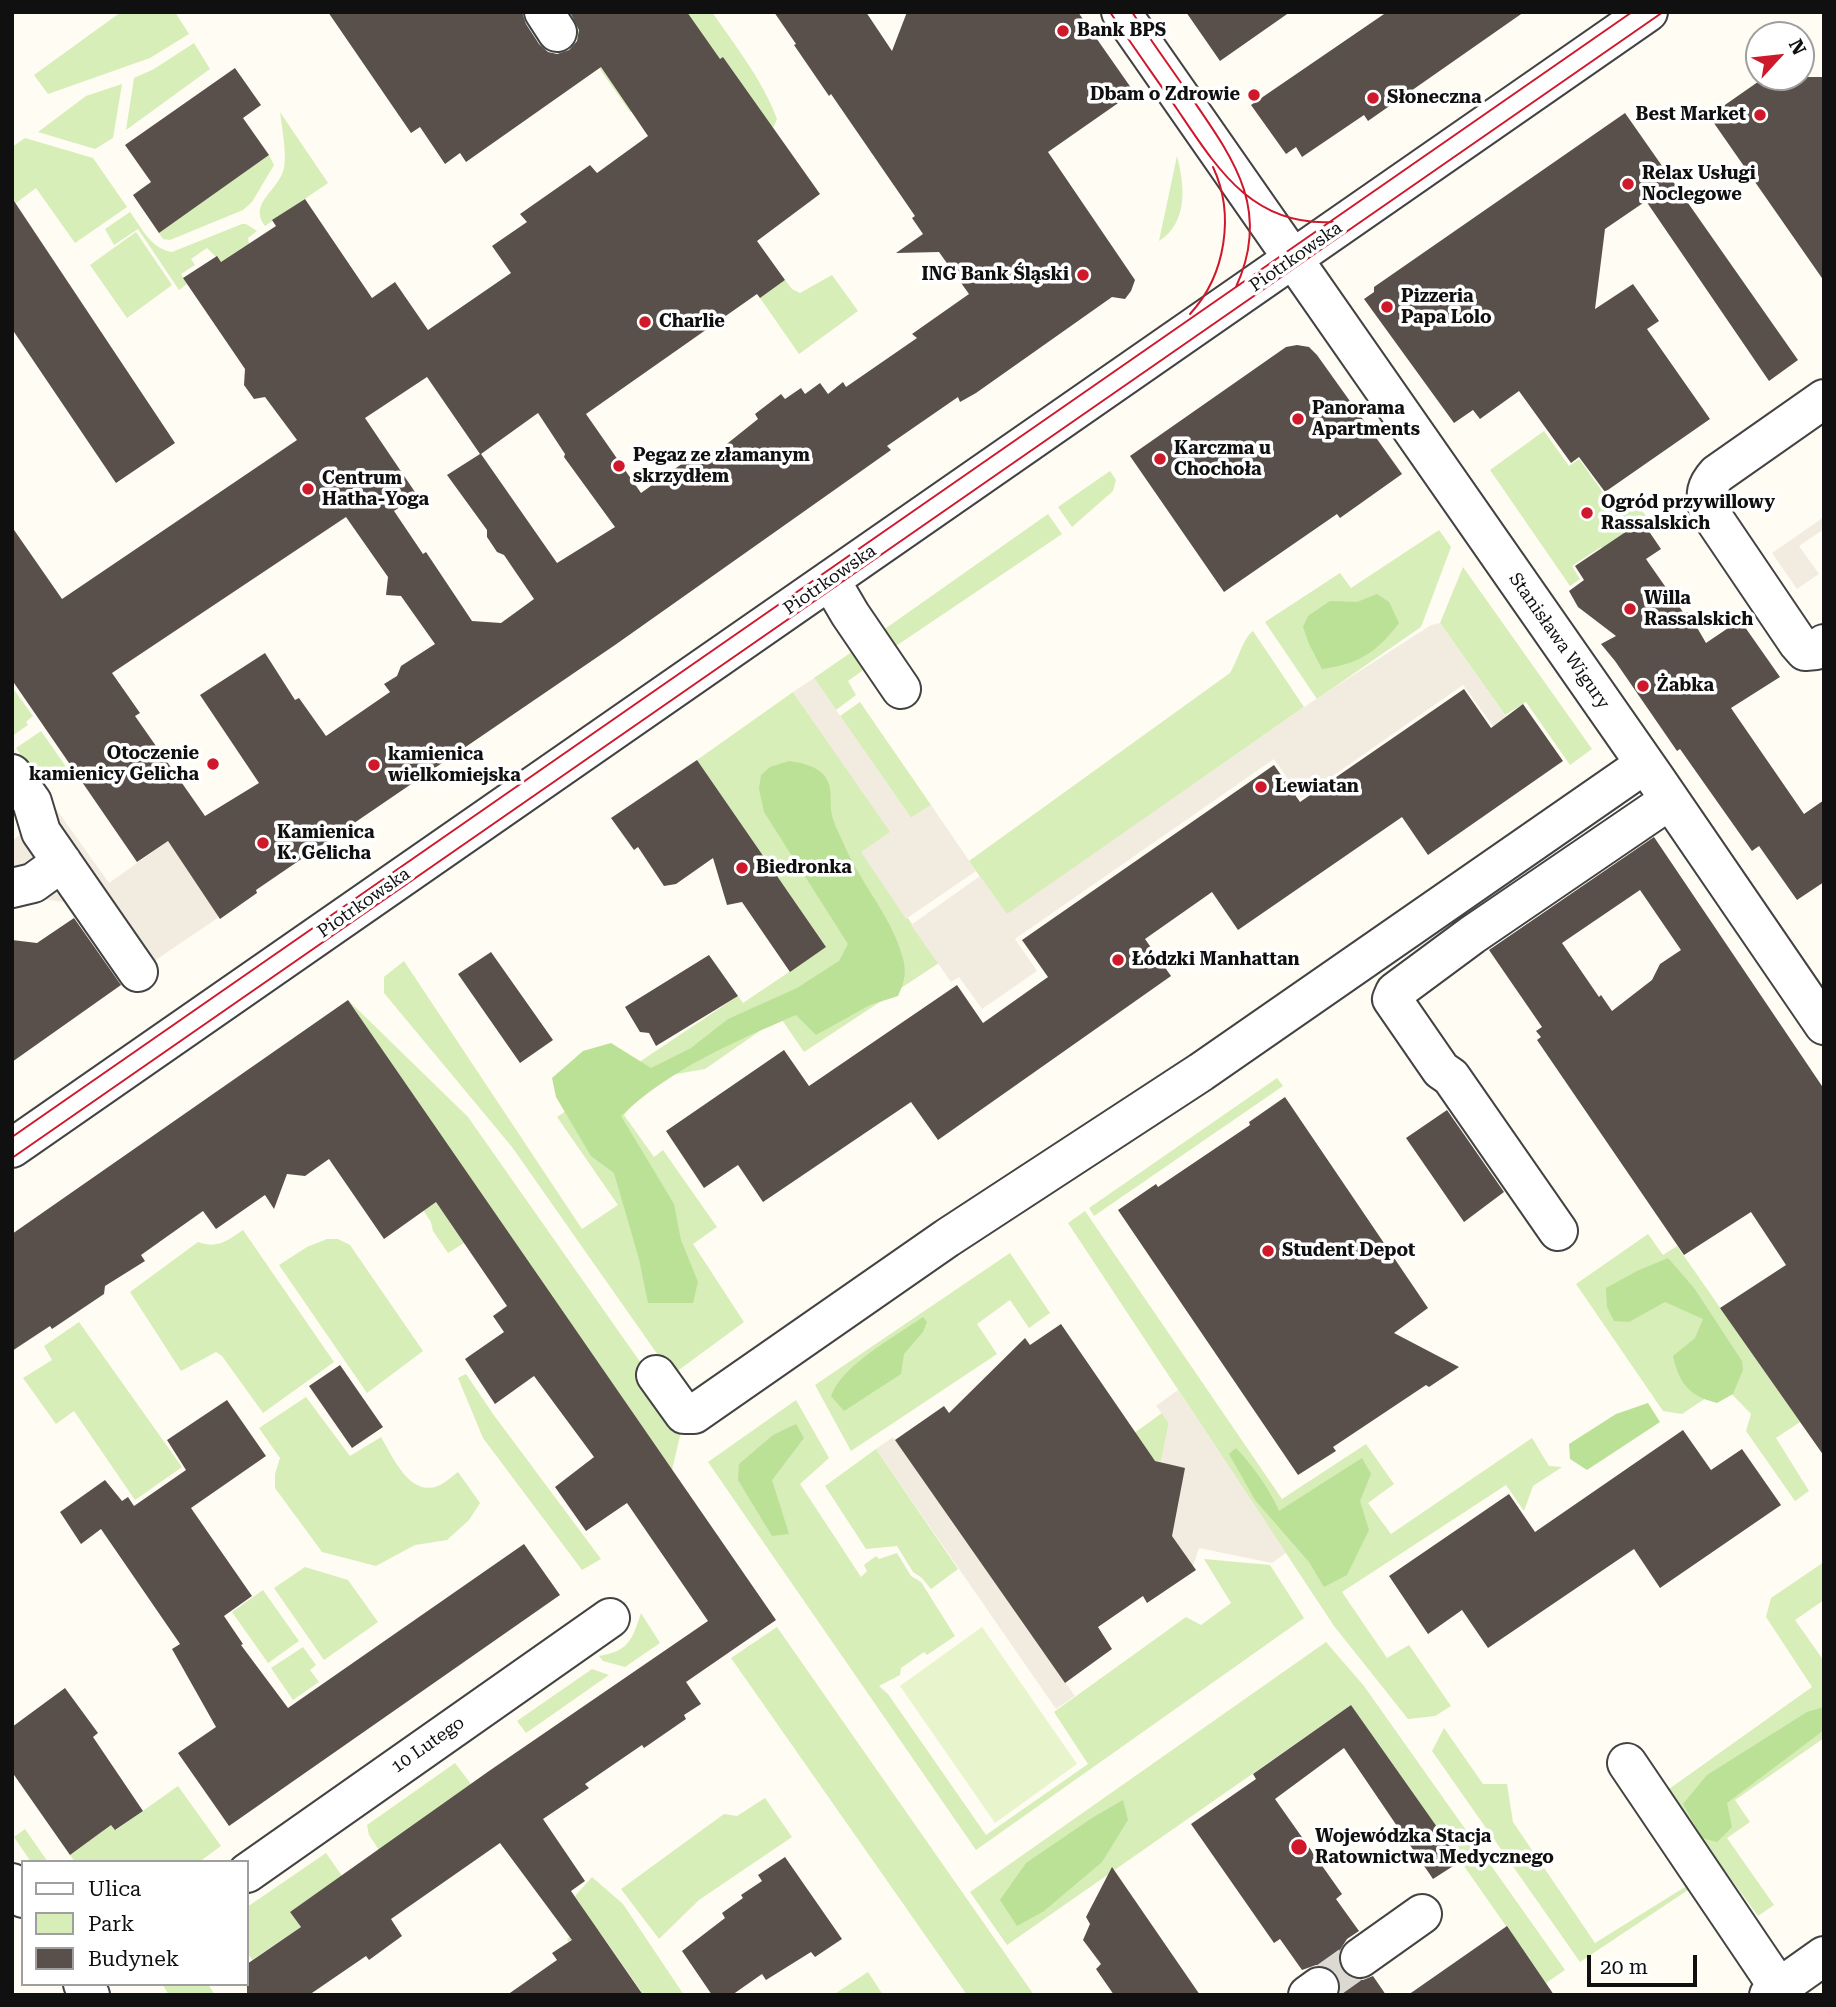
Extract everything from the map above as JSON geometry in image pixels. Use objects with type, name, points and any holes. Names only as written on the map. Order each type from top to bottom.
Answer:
[{"type":"street","name":"Stanisława Wigury","points":[[1121,12],[1824,1025]]},
{"type":"street","name":"Piotrkowska","points":[[12,1148],[1648,12]]},
{"type":"street","points":[[1824,399],[1717,474],[1710,481],[1705,493],[1708,510],[1798,643],[1805,651],[1815,650],[1824,644]]},
{"type":"street","points":[[830,580],[901,689]]},
{"type":"street","points":[[656,1375],[684,1414],[694,1414],[947,1238],[1190,1080],[1645,764]]},
{"type":"street","points":[[12,774],[32,802],[41,832],[138,972]]},
{"type":"street","points":[[1558,1231],[1451,1077],[1441,1070],[1392,999],[1395,992],[1472,935],[1670,800]]},
{"type":"street","points":[[12,888],[33,883],[62,862]]},
{"type":"street","name":"10 Lutego","points":[[248,1872],[610,1618]]},
{"type":"street","points":[[1627,1763],[1774,1991],[1824,1956]]},
{"type":"street","points":[[1360,1958],[1422,1914]]},
{"type":"green space","points":[[121,12],[175,12],[189,34],[150,58],[48,94],[34,75]]},
{"type":"green space","points":[[560,12],[712,12],[764,90],[777,119],[773,128],[723,57],[702,72],[630,112]]},
{"type":"green space","points":[[194,43],[210,69],[126,130],[134,78],[154,69]]},
{"type":"green space","points":[[122,84],[113,138],[95,149],[38,132],[86,96]]},
{"type":"green space","points":[[280,112],[328,183],[265,226],[260,218],[262,203],[281,176],[285,162]]},
{"type":"green space","points":[[25,138],[93,158],[127,207],[75,243],[36,188],[12,206],[12,147]]},
{"type":"green space","points":[[269,155],[274,165],[252,202],[243,210],[170,240],[163,239],[159,233]]},
{"type":"green space","points":[[1177,156],[1182,179],[1180,214],[1168,233],[1159,241]]},
{"type":"green space","points":[[130,212],[158,247],[172,252],[242,224],[257,231],[248,238],[249,244],[221,262],[207,248],[191,259],[195,265],[181,274],[187,284],[179,290],[138,229],[114,245],[105,229]]},
{"type":"green space","points":[[136,232],[172,285],[127,318],[90,265]]},
{"type":"green space","points":[[832,275],[858,311],[799,354],[760,298],[785,280],[792,289],[800,293]]},
{"type":"green space","points":[[1544,431],[1569,466],[1579,459],[1620,516],[1638,505],[1654,527],[1611,559],[1601,547],[1572,566],[1580,579],[1570,586],[1490,470]]},
{"type":"green space","points":[[1110,471],[1116,480],[1113,491],[1072,527],[1058,507]]},
{"type":"green space","points":[[1048,514],[1062,534],[890,650],[879,633]]},
{"type":"green space","points":[[1439,530],[1451,547],[1421,627],[1317,699],[1265,622],[1340,573],[1351,588]]},
{"type":"green space","points":[[1463,567],[1592,749],[1570,765],[1526,702],[1505,715],[1440,623]]},
{"type":"green space","points":[[1377,594],[1389,602],[1399,623],[1383,642],[1366,655],[1347,664],[1322,669],[1303,627],[1308,616],[1330,601],[1357,602]]},
{"type":"green space","points":[[1253,631],[1304,707],[1007,915],[969,861],[1230,673],[1246,639]]},
{"type":"green space","points":[[856,649],[869,666],[848,681],[856,695],[836,710],[814,678]]},
{"type":"green space","points":[[12,687],[33,716],[26,722],[28,725],[12,736]]},
{"type":"green space","points":[[793,692],[891,832],[862,852],[939,963],[804,1052],[780,1017],[705,1069],[665,1076],[649,1084],[624,1115],[654,1157],[663,1150],[717,1227],[693,1244],[744,1322],[672,1375],[512,1147],[384,993],[384,977],[404,961],[582,1229],[618,1205],[557,1117],[738,996],[743,1003],[826,947],[697,760]]},
{"type":"green space","points":[[860,702],[931,805],[911,818],[840,716]]},
{"type":"green space","points":[[41,731],[67,768],[42,785],[16,748]]},
{"type":"green space","points":[[789,761],[811,766],[826,778],[830,787],[834,822],[856,869],[897,940],[905,971],[904,981],[898,996],[870,1005],[816,1035],[796,1015],[726,1046],[660,1084],[621,1116],[674,1204],[681,1240],[698,1282],[693,1303],[648,1303],[639,1259],[614,1173],[591,1156],[556,1097],[552,1078],[583,1051],[611,1043],[651,1068],[691,1048],[728,1019],[797,988],[839,961],[848,944],[764,812],[759,789],[761,775],[770,767]]},
{"type":"green space","points":[[348,1000],[468,1117],[683,1423],[672,1470]]},
{"type":"green space","points":[[1277,1078],[1283,1086],[1094,1216],[1089,1208]]},
{"type":"green space","points":[[400,1149],[464,1243],[448,1253],[391,1162]]},
{"type":"green space","points":[[1085,1211],[1282,1499],[1366,1444],[1394,1484],[1368,1503],[1391,1534],[1532,1438],[1549,1466],[1562,1467],[1533,1486],[1524,1511],[1506,1485],[1342,1592],[1387,1658],[1409,1645],[1451,1706],[1435,1716],[1408,1719],[1334,1626],[1068,1223]]},
{"type":"green space","points":[[243,1230],[334,1362],[263,1413],[222,1356],[216,1352],[181,1371],[130,1292],[198,1242],[216,1244]]},
{"type":"green space","points":[[1648,1234],[1663,1255],[1677,1246],[1800,1422],[1776,1438],[1809,1491],[1795,1501],[1746,1431],[1751,1414],[1724,1386],[1682,1414],[1663,1411],[1576,1284]]},
{"type":"green space","points":[[327,1239],[338,1239],[350,1245],[423,1351],[367,1393],[279,1265],[307,1247]]},
{"type":"green space","points":[[1010,1253],[1050,1313],[1029,1328],[1010,1300],[977,1324],[997,1354],[851,1451],[815,1385]]},
{"type":"green space","points":[[1668,1258],[1694,1288],[1742,1361],[1743,1370],[1733,1394],[1717,1403],[1699,1396],[1687,1387],[1678,1374],[1673,1356],[1695,1338],[1703,1319],[1665,1302],[1629,1322],[1614,1321],[1607,1307],[1606,1288]]},
{"type":"green space","points":[[923,1317],[927,1322],[923,1332],[904,1354],[901,1374],[844,1411],[831,1396],[846,1373],[871,1352]]},
{"type":"green space","points":[[79,1322],[182,1467],[135,1500],[74,1411],[56,1424],[23,1378],[52,1360],[44,1346]]},
{"type":"green space","points":[[466,1374],[601,1559],[582,1570],[483,1438],[458,1378]]},
{"type":"green space","points":[[306,1397],[350,1456],[381,1437],[404,1474],[420,1486],[429,1488],[440,1485],[458,1472],[480,1503],[469,1520],[447,1540],[415,1545],[376,1566],[322,1552],[275,1488],[275,1474],[280,1458],[259,1428]]},
{"type":"green space","points":[[796,1400],[829,1458],[800,1484],[861,1577],[867,1571],[864,1565],[876,1556],[879,1559],[897,1553],[911,1576],[921,1582],[955,1636],[927,1655],[924,1652],[901,1668],[900,1675],[879,1686],[888,1694],[986,1835],[1088,1764],[1054,1712],[1186,1617],[1201,1625],[1231,1603],[1204,1559],[1270,1565],[1304,1618],[976,1850],[708,1462]]},
{"type":"green space","points":[[1648,1403],[1660,1422],[1587,1470],[1570,1459],[1569,1444],[1616,1414]]},
{"type":"green space","points":[[1162,1413],[1169,1423],[1161,1462],[1108,1452]]},
{"type":"green space","points":[[796,1424],[804,1438],[772,1480],[789,1534],[772,1536],[738,1480],[739,1464],[773,1435]]},
{"type":"green space","points":[[1236,1448],[1260,1478],[1279,1511],[1362,1458],[1371,1474],[1360,1501],[1369,1530],[1347,1575],[1324,1587],[1309,1562],[1255,1500],[1229,1454]]},
{"type":"green space","points":[[876,1449],[958,1569],[931,1589],[913,1572],[897,1546],[866,1549],[825,1486]]},
{"type":"green space","points":[[1824,1562],[1824,1600],[1795,1620],[1824,1661],[1824,1738],[1735,1800],[1750,1822],[1727,1838],[1774,1905],[1758,1916],[1720,1864],[1713,1868],[1662,1794],[1812,1687],[1766,1617],[1771,1598]]},
{"type":"green space","points":[[305,1567],[348,1580],[378,1622],[324,1660],[274,1588]]},
{"type":"green space","points":[[263,1590],[299,1641],[268,1663],[232,1612]]},
{"type":"green space","points":[[641,1613],[660,1643],[625,1667],[603,1661],[599,1656],[617,1651],[628,1643]]},
{"type":"green space","points":[[777,1627],[1034,1995],[967,1995],[731,1658]]},
{"type":"green space","points":[[982,1627],[1077,1764],[995,1823],[900,1686]]},
{"type":"green space","points":[[1326,1642],[1364,1686],[1565,1970],[1546,1983],[1351,1705],[1007,1945],[970,1892]]},
{"type":"green space","points":[[303,1647],[316,1665],[310,1670],[319,1682],[293,1700],[271,1668]]},
{"type":"green space","points":[[592,1669],[609,1675],[526,1733],[517,1721]]},
{"type":"green space","points":[[1824,1707],[1824,1730],[1727,1803],[1732,1827],[1717,1842],[1702,1838],[1683,1804],[1707,1775],[1807,1712]]},
{"type":"green space","points":[[1444,1728],[1483,1784],[1507,1784],[1513,1822],[1595,1943],[1685,1887],[1684,1879],[1694,1886],[1580,1962],[1432,1751]]},
{"type":"green space","points":[[455,1763],[471,1784],[379,1850],[369,1835],[367,1825]]},
{"type":"green space","points":[[178,1786],[221,1846],[202,1860],[74,1860],[70,1855],[103,1831],[107,1818],[116,1830]]},
{"type":"green space","points":[[765,1798],[792,1837],[699,1900],[659,1939],[621,1889],[724,1814],[737,1816]]},
{"type":"green space","points":[[1123,1800],[1128,1820],[1102,1862],[1044,1911],[1017,1926],[1000,1900],[1026,1863]]},
{"type":"green space","points":[[25,1829],[47,1860],[30,1860],[14,1837]]},
{"type":"green space","points":[[326,1853],[342,1876],[290,1912],[301,1927],[252,1960],[248,1954],[248,1906]]},
{"type":"green space","points":[[592,1877],[623,1904],[684,1995],[636,1995],[641,1991],[599,1931],[573,1948],[567,1939],[592,1922],[575,1896]]},
{"type":"green space","points":[[868,1972],[883,1995],[833,1995]]},
{"type":"green space","points":[[163,1986],[209,1986],[215,1995],[169,1995]]},
{"type":"shaded area","points":[[1824,517],[1824,529],[1799,546],[1819,574],[1797,589],[1772,553]]},
{"type":"shaded area","points":[[1440,623],[1506,717],[1493,726],[1463,685],[1301,798],[1274,759],[1015,939],[1037,971],[982,1009],[959,977],[951,982],[911,925],[980,876],[1007,914],[1310,703],[1431,625]]},
{"type":"shaded area","points":[[814,678],[911,818],[931,805],[976,871],[906,919],[861,852],[890,832],[793,692]]},
{"type":"shaded area","points":[[12,747],[109,883],[168,841],[219,917],[125,981],[73,903],[39,899],[12,906],[12,841],[36,823],[12,790]]},
{"type":"shaded area","points":[[1178,1390],[1286,1553],[1272,1563],[1199,1548],[1193,1566],[1187,1571],[1150,1517],[1169,1423],[1156,1406]]},
{"type":"shaded area","points":[[893,1437],[1075,1696],[1056,1709],[876,1449]]},
{"type":"building","points":[[328,12],[522,12],[539,44],[548,52],[557,54],[569,50],[577,41],[579,30],[570,12],[687,12],[720,59],[723,57],[820,194],[757,241],[785,280],[760,298],[757,294],[586,414],[641,493],[697,453],[700,459],[716,448],[718,451],[758,419],[755,414],[781,394],[785,399],[801,388],[805,394],[820,383],[828,394],[843,382],[846,387],[917,338],[912,334],[969,294],[939,252],[896,253],[923,234],[912,218],[915,216],[831,94],[829,96],[774,12],[866,12],[892,51],[907,12],[1078,12],[1134,92],[1048,152],[1135,280],[1125,299],[1112,297],[976,393],[960,402],[958,397],[887,446],[891,450],[615,645],[256,890],[257,893],[220,919],[168,841],[137,862],[12,680],[12,527],[62,599],[297,440],[265,397],[254,399],[244,385],[245,369],[183,278],[217,256],[221,262],[276,226],[272,220],[305,199],[372,298],[395,282],[428,330],[511,273],[492,246],[527,222],[520,214],[590,165],[597,173],[648,136],[601,67],[466,162],[460,153],[445,164],[420,127],[411,133]],"holes":[[[427,377],[480,454],[447,475],[487,530],[487,537],[497,552],[504,555],[534,599],[501,623],[472,621],[426,552],[423,554],[394,511],[417,495],[365,418]],[[538,413],[565,454],[564,457],[615,527],[557,563],[481,454]],[[346,517],[388,577],[386,595],[401,596],[435,644],[401,666],[397,676],[384,684],[390,692],[326,736],[299,698],[295,700],[265,653],[200,695],[259,783],[205,816],[135,716],[140,713],[112,673]]]},
{"type":"building","points":[[1186,12],[1290,12],[1220,61]]},
{"type":"building","points":[[1387,12],[1524,12],[1368,121],[1364,115],[1302,157],[1296,147],[1286,154],[1251,105]]},
{"type":"building","points":[[235,68],[261,105],[243,118],[269,155],[159,233],[133,195],[151,182],[125,145]]},
{"type":"building","points":[[1815,77],[1824,77],[1824,281],[1709,116],[1745,91],[1815,91]]},
{"type":"building","points":[[1625,113],[1798,360],[1769,381],[1646,201],[1605,229],[1595,309],[1633,284],[1659,321],[1647,329],[1710,419],[1605,492],[1579,457],[1571,463],[1519,391],[1480,419],[1473,410],[1454,423],[1364,299],[1374,292],[1374,287]]},
{"type":"building","points":[[12,198],[175,443],[116,483],[12,329]]},
{"type":"building","points":[[1286,347],[1309,347],[1317,355],[1402,474],[1340,518],[1337,514],[1224,592],[1130,456]]},
{"type":"building","points":[[1642,521],[1661,549],[1646,559],[1683,612],[1688,612],[1706,643],[1740,620],[1780,677],[1731,708],[1804,814],[1824,800],[1824,882],[1797,900],[1759,846],[1752,851],[1601,644],[1616,636],[1578,607],[1569,591],[1584,580],[1575,566]]},
{"type":"building","points":[[1464,689],[1491,728],[1523,704],[1563,761],[1428,855],[1402,817],[1238,930],[1212,892],[1145,939],[1171,976],[938,1140],[911,1102],[763,1202],[738,1165],[704,1188],[666,1131],[784,1050],[809,1086],[957,985],[983,1023],[1048,977],[1022,940],[1274,765],[1300,802]]},
{"type":"building","name":"Biedronka","points":[[697,760],[826,947],[790,972],[742,902],[727,905],[713,858],[676,884],[664,886],[638,847],[634,850],[611,818]]},
{"type":"building","points":[[1654,837],[1824,1089],[1824,1456],[1720,1308],[1786,1265],[1751,1212],[1684,1255],[1537,1040],[1541,1037],[1536,1031],[1542,1027],[1489,950]],"holes":[[[1640,890],[1681,950],[1660,964],[1652,980],[1612,1011],[1601,995],[1599,997],[1562,943]]]},
{"type":"building","points":[[74,918],[121,985],[12,1062],[12,940],[37,943]]},
{"type":"building","points":[[491,952],[553,1040],[520,1063],[458,974]]},
{"type":"building","points":[[709,955],[738,996],[656,1046],[649,1033],[640,1032],[625,1007]]},
{"type":"building","points":[[348,1000],[776,1620],[686,1682],[701,1704],[684,1715],[686,1719],[585,1784],[589,1788],[543,1819],[585,1881],[571,1891],[643,1995],[507,1995],[557,1960],[552,1953],[572,1940],[500,1843],[391,1919],[402,1936],[369,1960],[366,1956],[309,1995],[247,1995],[248,1963],[301,1927],[290,1912],[708,1621],[627,1503],[586,1531],[555,1487],[594,1457],[534,1376],[495,1404],[465,1359],[504,1332],[493,1316],[507,1306],[436,1202],[384,1239],[329,1159],[305,1176],[287,1174],[274,1209],[265,1195],[216,1229],[203,1211],[141,1255],[145,1261],[105,1286],[104,1294],[52,1329],[50,1326],[12,1351],[12,1234]]},
{"type":"building","name":"Student Depot","points":[[1285,1097],[1428,1308],[1394,1333],[1459,1367],[1429,1387],[1426,1385],[1333,1447],[1336,1451],[1298,1475],[1118,1210],[1156,1184],[1158,1187],[1250,1125],[1249,1122]]},
{"type":"building","points":[[1447,1110],[1504,1192],[1464,1222],[1406,1138]]},
{"type":"building","points":[[1061,1324],[1155,1461],[1185,1468],[1172,1536],[1196,1570],[1147,1603],[1143,1596],[1098,1627],[1112,1649],[1065,1683],[895,1440],[944,1406],[949,1413],[1025,1338],[1030,1345]]},
{"type":"building","points":[[340,1365],[383,1427],[352,1448],[309,1386]]},
{"type":"building","points":[[227,1400],[266,1456],[191,1508],[252,1596],[224,1616],[243,1644],[241,1645],[288,1708],[524,1544],[560,1595],[229,1826],[178,1753],[216,1727],[172,1649],[180,1644],[101,1529],[81,1544],[60,1512],[105,1480],[122,1501],[128,1497],[134,1506],[186,1470],[167,1440]]},
{"type":"building","points":[[1683,1430],[1711,1470],[1742,1449],[1781,1505],[1660,1588],[1634,1549],[1488,1648],[1462,1610],[1428,1634],[1389,1576],[1509,1494],[1535,1532]]},
{"type":"building","points":[[65,1688],[98,1733],[93,1737],[143,1811],[115,1830],[111,1825],[70,1855],[12,1772],[12,1727]]},
{"type":"building","points":[[1351,1705],[1461,1861],[1433,1879],[1344,1748],[1275,1799],[1342,1894],[1336,1899],[1359,1931],[1347,1939],[1340,1950],[1338,1961],[1342,1970],[1352,1978],[1363,1980],[1373,1976],[1386,1995],[1339,1995],[1341,1985],[1337,1975],[1328,1967],[1316,1965],[1302,1970],[1280,1939],[1274,1943],[1191,1824],[1256,1779],[1253,1774]]},
{"type":"building","points":[[785,1857],[842,1939],[815,1957],[811,1952],[766,1980],[762,1974],[732,1995],[712,1995],[682,1951],[725,1918],[722,1913],[743,1898],[741,1895],[762,1881],[758,1875]]},
{"type":"building","points":[[1112,1867],[1200,1995],[1114,1995],[1096,1969],[1101,1964],[1083,1940],[1090,1924],[1086,1917]]},
{"type":"building","points":[[1507,1926],[1554,1995],[1408,1995]]},
{"type":"tunnel","points":[[1319,1987],[1360,1958]]},
{"type":"tram line","points":[[1110,12],[1207,152],[1240,190],[1280,215],[1305,221],[1333,222]]},
{"type":"tram line","points":[[1132,12],[1222,144],[1243,188],[1249,211],[1250,234],[1246,260],[1236,287]]},
{"type":"tram line","points":[[12,1137],[1632,12]]},
{"type":"tram line","points":[[12,1158],[1663,12]]},
{"type":"tram line","points":[[1190,314],[1212,281],[1223,244],[1224,204],[1213,167]]},
{"type":"place","name":"Bank BPS","points":[[1063,31]]},
{"type":"place","name":"Dbam o Zdrowie","points":[[1254,95]]},
{"type":"place","name":"Słoneczna","points":[[1373,98]]},
{"type":"place","name":"Best Market","points":[[1760,115]]},
{"type":"place","name":"Relax Usługi Noclegowe","points":[[1628,184]]},
{"type":"place","name":"ING Bank Śląski","points":[[1083,275]]},
{"type":"place","name":"Pizzeria Papa Lolo","points":[[1387,307]]},
{"type":"place","name":"Charlie","points":[[645,322]]},
{"type":"place","name":"Panorama Apartments","points":[[1298,419]]},
{"type":"place","name":"Karczma u Chochoła","points":[[1160,459]]},
{"type":"place","name":"Pegaz ze złamanym skrzydłem","points":[[619,466]]},
{"type":"place","name":"Centrum Hatha-Yoga","points":[[308,489]]},
{"type":"place","name":"Ogród przywillowy Rassalskich","points":[[1587,513]]},
{"type":"place","name":"Willa Rassalskich","points":[[1630,609]]},
{"type":"place","name":"Żabka","points":[[1643,686]]},
{"type":"place","name":"Otoczenie kamienicy Gelicha","points":[[213,764]]},
{"type":"place","name":"kamienica wielkomiejska","points":[[374,765]]},
{"type":"place","name":"Lewiatan","points":[[1261,787]]},
{"type":"place","name":"Kamienica K. Gelicha","points":[[263,843]]},
{"type":"place","name":"Biedronka","points":[[742,868]]},
{"type":"place","name":"Łódzki Manhattan","points":[[1118,960]]},
{"type":"place","name":"Student Depot","points":[[1268,1251]]},
{"type":"place","name":"Wojewódzka Stacja Ratownictwa Medycznego","points":[[1299,1847]]}]
